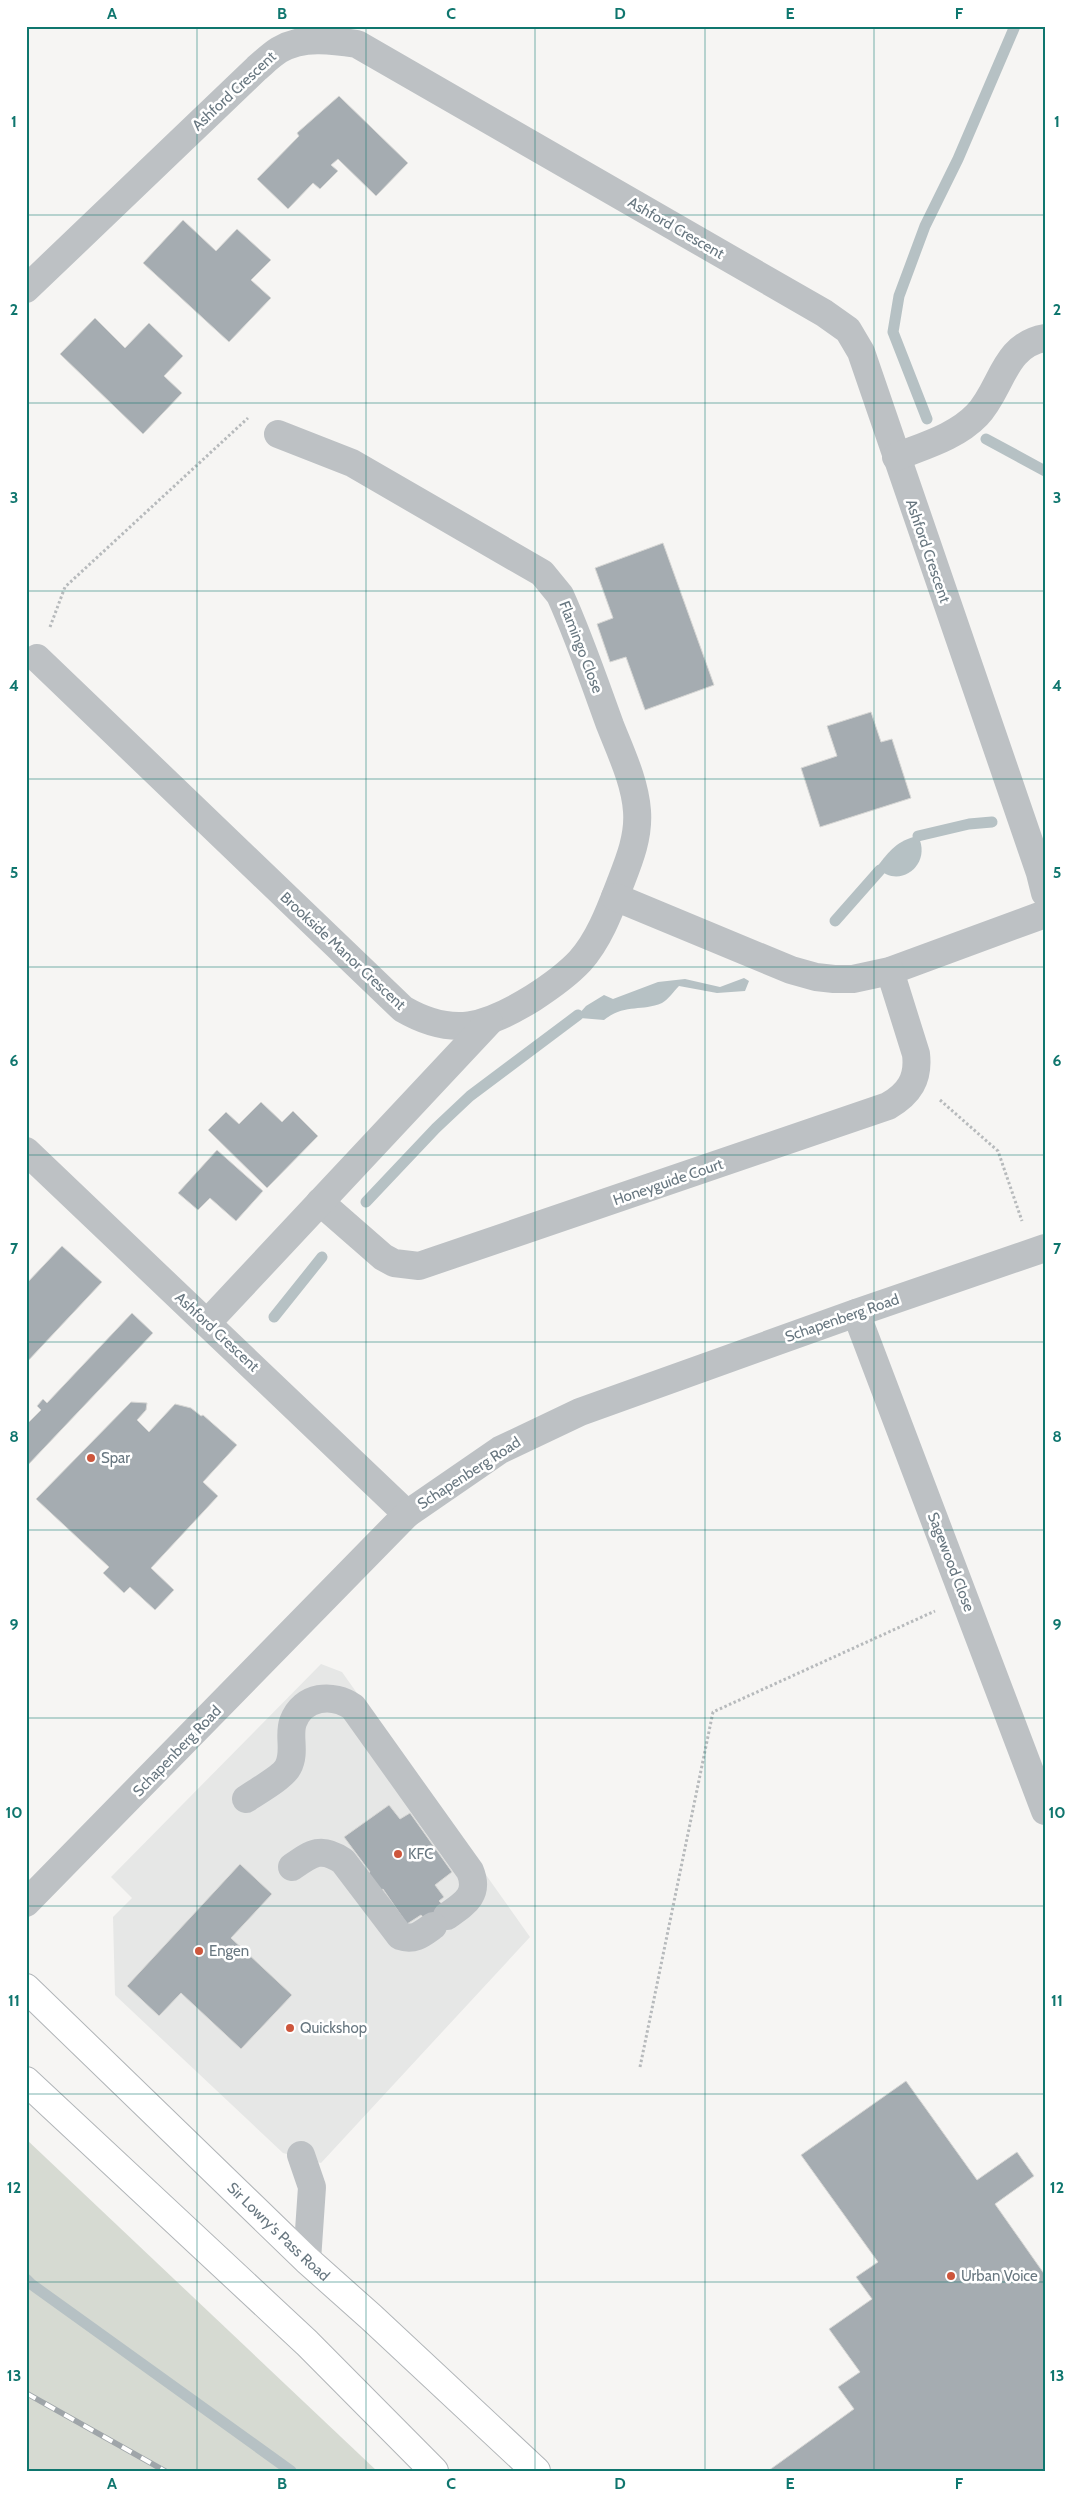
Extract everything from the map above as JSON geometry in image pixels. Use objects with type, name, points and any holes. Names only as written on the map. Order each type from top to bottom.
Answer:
[{"type":"main road","name":"Sir Lowry's Pass Road","points":[[26,1988],[307,2260],[536,2471]]},
{"type":"main road","points":[[26,2081],[307,2343],[434,2471]]},
{"type":"street","name":"Ashford Crescent","points":[[26,289],[279,49],[304,41],[329,39],[357,44],[824,313],[848,330],[861,352],[1040,873],[1045,893]]},
{"type":"street","points":[[896,457],[958,431],[978,414],[1019,348],[1034,340],[1045,338]]},
{"type":"street","name":"Flamingo Close","points":[[278,434],[352,462],[542,573],[560,595],[630,778],[637,810],[637,831],[630,858],[615,897]]},
{"type":"street","name":"Brookside Manor Crescent","points":[[37,658],[403,1009],[418,1018],[452,1025],[489,1022],[503,1016],[557,982],[580,961],[594,941],[615,897]]},
{"type":"street","points":[[615,897],[791,970],[816,977],[853,979],[890,971],[1045,914]]},
{"type":"street","points":[[890,971],[916,1054],[915,1078]]},
{"type":"street","points":[[207,1323],[489,1022]]},
{"type":"street","name":"Honeyguide Court","points":[[320,1202],[383,1257],[394,1263],[419,1266],[888,1106],[900,1099],[909,1089],[915,1078]]},
{"type":"street","name":"Ashford Crescent","points":[[26,1150],[407,1514]]},
{"type":"street","name":"Schapenberg Road","points":[[26,1903],[407,1514],[475,1466],[552,1424],[856,1312],[1039,1250]]},
{"type":"street","name":"Sagewood Close","points":[[856,1312],[1045,1811]]},
{"type":"street","points":[[246,1799],[287,1770],[292,1753],[293,1722],[300,1710],[310,1702],[321,1698],[333,1698],[344,1701],[354,1707],[470,1871],[473,1878],[473,1893],[469,1900],[419,1936],[406,1938],[400,1936],[343,1861],[334,1854],[322,1852],[312,1854],[292,1867]]},
{"type":"street","points":[[301,2155],[312,2186],[307,2260]]},
{"type":"path","points":[[37,658],[65,587],[252,414],[278,434]]},
{"type":"path","points":[[915,1078],[998,1151],[1039,1250]]},
{"type":"path","points":[[640,2067],[713,1712],[964,1597]]},
{"type":"shaded area","points":[[918,836],[921,856],[917,865],[911,871],[903,875],[894,876],[885,874],[877,867],[899,843]]},
{"type":"shaded area","points":[[744,978],[749,981],[745,991],[717,993],[679,986],[664,1002],[654,1006],[619,1011],[604,1020],[580,1018],[578,1015],[586,1006],[604,995],[613,999],[658,982],[685,979],[720,987]]},
{"type":"shaded area","points":[[321,1664],[342,1672],[530,1937],[321,2163],[283,2153],[115,1995],[113,1917],[132,1898],[111,1877]]},
{"type":"shaded area","points":[[26,2139],[377,2471],[26,2471]]},
{"type":"building","points":[[339,96],[408,163],[376,196],[338,159],[331,165],[338,171],[320,189],[313,183],[288,209],[257,179],[299,136],[297,133]]},
{"type":"building","points":[[183,220],[216,251],[237,229],[271,260],[251,280],[271,298],[229,342],[143,263]]},
{"type":"building","points":[[95,318],[125,348],[149,323],[183,356],[164,376],[182,393],[143,434],[60,354]]},
{"type":"building","points":[[663,543],[714,685],[645,710],[626,657],[610,662],[597,624],[613,618],[595,568]]},
{"type":"building","points":[[871,712],[881,742],[892,739],[911,798],[820,827],[801,768],[837,756],[827,726]]},
{"type":"building","points":[[261,1102],[282,1122],[293,1111],[318,1136],[267,1188],[208,1130],[226,1112],[239,1124]]},
{"type":"building","points":[[217,1150],[263,1191],[236,1221],[210,1198],[198,1210],[178,1193]]},
{"type":"building","points":[[62,1246],[102,1282],[26,1363],[26,1284]]},
{"type":"building","points":[[132,1313],[153,1333],[26,1467],[26,1421],[28,1423],[41,1410],[37,1406],[43,1399],[47,1403]]},
{"type":"building","points":[[131,1402],[147,1403],[146,1410],[137,1420],[149,1432],[175,1404],[191,1408],[201,1416],[203,1415],[237,1445],[203,1482],[218,1496],[151,1568],[174,1590],[155,1610],[130,1587],[124,1593],[103,1573],[109,1567],[36,1499]]},
{"type":"building","name":"KFC","points":[[389,1805],[400,1819],[410,1813],[452,1872],[435,1885],[444,1897],[439,1901],[444,1906],[433,1926],[421,1915],[407,1924],[383,1889],[377,1893],[365,1876],[370,1872],[344,1837]]},
{"type":"building","points":[[240,1864],[272,1894],[231,1938],[292,1995],[241,2049],[181,1993],[159,2016],[127,1986]]},
{"type":"building","name":"Urban Voice","points":[[906,2081],[977,2180],[1017,2152],[1034,2176],[995,2204],[1045,2275],[1045,2471],[768,2471],[854,2409],[838,2387],[860,2372],[829,2329],[872,2299],[856,2277],[878,2262],[801,2155]]},
{"type":"waterway","points":[[927,419],[893,332],[899,296],[925,226],[958,159],[1015,26]]},
{"type":"waterway","points":[[986,439],[1045,471]]},
{"type":"waterway","points":[[918,836],[969,824],[992,822]]},
{"type":"waterway","points":[[835,921],[880,870]]},
{"type":"waterway","points":[[366,1202],[436,1128],[470,1096],[578,1015]]},
{"type":"waterway","points":[[274,1317],[322,1257]]},
{"type":"waterway","points":[[26,2279],[291,2471]]},
{"type":"railway","points":[[26,2393],[165,2471]]},
{"type":"place","name":"Spar","points":[[91,1458]]},
{"type":"place","name":"KFC","points":[[398,1854]]},
{"type":"place","name":"Engen","points":[[199,1951]]},
{"type":"place","name":"Quickshop","points":[[290,2028]]},
{"type":"place","name":"Urban Voice","points":[[951,2276]]}]
